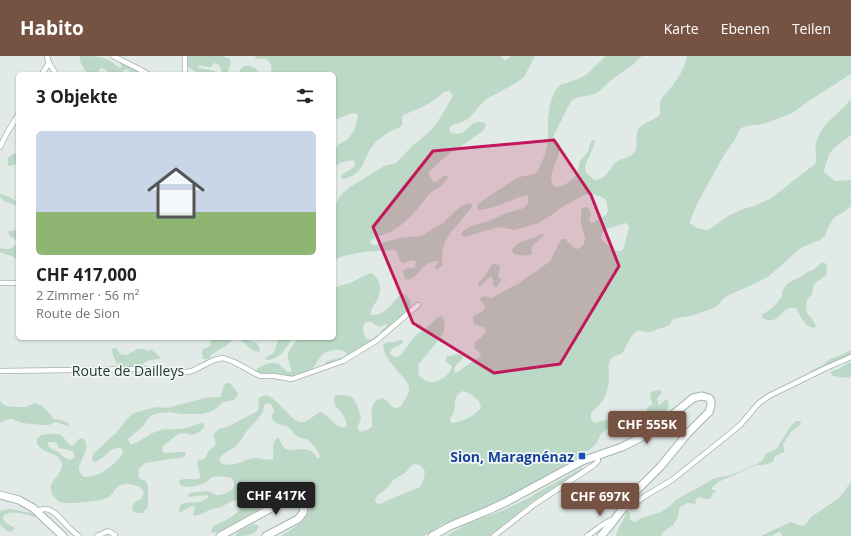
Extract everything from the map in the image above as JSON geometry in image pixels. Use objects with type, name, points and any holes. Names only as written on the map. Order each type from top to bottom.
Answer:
[{"type":"main road","points":[[432,536],[450,526],[506,502],[568,468],[643,437],[658,427],[693,398],[698,396],[707,397],[710,401],[711,407],[709,412],[686,436],[669,458],[636,491],[601,536]]},
{"type":"main road","points":[[0,494],[20,500],[37,511],[63,536]]},
{"type":"main road","points":[[220,536],[284,501],[294,499],[301,501],[304,506],[301,516],[266,536]]},
{"type":"street","points":[[47,56],[49,63],[55,72]]},
{"type":"street","points":[[113,56],[145,72]]},
{"type":"street","points":[[184,72],[185,56]]},
{"type":"street","points":[[43,72],[49,63]]},
{"type":"street","points":[[0,147],[16,118]]},
{"type":"street","points":[[0,283],[16,283]]},
{"type":"street","name":"Route de Dailleys","points":[[0,371],[141,369],[181,373],[192,371],[223,358],[234,362],[260,376],[274,376],[292,379],[343,361],[376,341],[418,306]]},
{"type":"street","points":[[624,508],[631,507],[645,496],[672,480],[733,431],[759,403],[769,396],[851,357]]},
{"type":"street","points":[[494,536],[535,504],[594,466],[598,461],[597,455]]},
{"type":"street","points":[[37,511],[46,509],[53,512],[79,536]]},
{"type":"street","points":[[587,536],[608,521],[614,521]]},
{"type":"street","points":[[97,536],[108,531],[115,535]]},
{"type":"highlighted area","points":[[554,140],[591,195],[619,266],[560,364],[494,373],[413,323],[373,227],[433,151]]},
{"type":"green space","points":[[80,56],[100,57],[112,62],[120,68],[121,63],[123,63],[138,72],[131,72],[126,69],[124,72],[109,72],[102,68],[99,72],[86,72]]},
{"type":"green space","points":[[189,56],[222,56],[230,59],[230,65],[228,72],[222,72],[220,66],[215,63],[211,67],[200,65],[198,67],[215,72],[196,72],[188,67],[187,59]]},
{"type":"green space","points":[[255,56],[501,56],[504,60],[506,60],[511,56],[535,56],[524,77],[488,98],[466,120],[451,126],[449,130],[451,133],[458,134],[464,132],[474,123],[482,122],[486,124],[483,131],[445,157],[429,172],[429,175],[434,183],[446,175],[448,177],[444,183],[429,194],[415,212],[401,225],[391,232],[371,240],[371,244],[375,245],[399,238],[421,236],[443,223],[462,206],[471,203],[471,208],[451,232],[444,244],[442,253],[443,265],[436,270],[435,267],[438,261],[427,264],[417,275],[410,279],[405,279],[403,271],[407,268],[414,268],[416,262],[413,260],[403,263],[400,261],[396,251],[393,250],[354,254],[336,260],[336,204],[340,196],[350,187],[384,166],[396,163],[411,147],[428,133],[437,123],[453,96],[452,94],[449,91],[444,92],[429,103],[402,116],[402,125],[386,134],[373,145],[369,150],[360,170],[356,174],[343,179],[341,178],[342,175],[354,167],[355,162],[346,161],[336,166],[336,149],[338,145],[348,139],[355,129],[358,116],[356,113],[353,113],[336,119],[336,72],[271,72],[270,63],[268,60],[256,59]]},
{"type":"green space","points":[[606,56],[642,56],[598,92],[573,99],[571,101],[553,137],[559,143],[560,148],[551,177],[555,187],[562,186],[577,175],[580,161],[588,152],[591,141],[593,140],[595,140],[595,143],[585,166],[586,173],[595,180],[606,175],[615,163],[633,154],[636,149],[639,128],[660,115],[661,99],[680,74],[687,56],[851,56],[851,74],[790,114],[763,124],[746,126],[739,130],[736,138],[724,155],[698,202],[690,223],[696,228],[706,230],[710,229],[728,216],[770,199],[815,164],[816,146],[820,133],[851,99],[851,135],[834,148],[829,154],[824,170],[825,173],[835,181],[851,179],[851,206],[835,217],[824,237],[802,247],[769,276],[729,295],[717,306],[711,309],[691,316],[676,318],[672,320],[670,325],[650,332],[635,332],[622,353],[611,359],[608,368],[609,381],[607,391],[602,401],[591,413],[591,419],[594,423],[625,415],[635,420],[645,417],[645,420],[633,425],[630,430],[627,431],[624,429],[626,426],[625,424],[622,422],[614,424],[601,434],[596,444],[570,462],[500,501],[442,524],[424,536],[281,536],[296,527],[308,513],[310,502],[308,497],[297,492],[288,493],[281,496],[214,533],[211,531],[213,527],[235,514],[243,503],[241,501],[235,500],[196,516],[193,515],[195,508],[194,506],[181,512],[179,511],[179,507],[183,504],[188,502],[201,502],[208,498],[207,495],[189,497],[189,493],[208,491],[219,495],[234,488],[232,478],[222,476],[213,477],[205,483],[193,486],[180,485],[179,481],[184,479],[200,478],[197,463],[199,460],[204,459],[215,445],[214,434],[219,429],[227,427],[258,411],[259,398],[267,396],[272,398],[293,418],[300,422],[308,420],[320,412],[339,426],[347,427],[342,412],[335,406],[334,397],[336,395],[350,396],[356,403],[360,414],[361,420],[358,425],[358,429],[360,432],[372,427],[372,407],[377,400],[382,398],[392,407],[397,408],[401,406],[409,391],[406,380],[384,352],[383,345],[388,342],[402,340],[403,343],[392,349],[390,353],[395,357],[400,356],[416,335],[440,316],[443,317],[445,324],[444,332],[419,364],[419,376],[430,382],[438,381],[447,375],[452,366],[446,362],[446,357],[456,354],[462,355],[462,359],[454,370],[455,373],[481,356],[476,350],[474,344],[486,331],[485,328],[474,324],[473,316],[483,311],[485,308],[484,304],[480,300],[481,297],[494,297],[519,283],[541,268],[550,261],[561,239],[565,239],[576,249],[580,248],[584,244],[585,238],[581,224],[582,208],[586,207],[590,210],[591,215],[589,220],[591,223],[606,215],[608,211],[606,200],[600,196],[592,194],[585,195],[562,207],[539,223],[514,230],[500,227],[466,237],[462,236],[461,234],[470,227],[522,209],[526,206],[528,201],[527,195],[489,208],[479,210],[477,208],[479,203],[515,179],[536,173],[545,155],[548,141],[548,118],[550,104],[555,91],[560,85],[586,75]],"holes":[[[626,223],[629,226],[623,250],[613,250],[603,241],[601,238],[606,229]],[[463,391],[472,395],[477,399],[481,408],[468,418],[452,423],[450,420],[454,412],[456,397]],[[267,403],[271,404],[274,410],[272,417],[275,423],[286,426],[298,437],[306,439],[314,446],[320,456],[319,458],[317,458],[311,451],[306,449],[292,450],[285,448],[279,438],[277,438],[273,446],[273,459],[268,460],[252,458],[230,465],[221,463],[219,460],[220,457],[236,446],[260,416],[264,409],[264,405]],[[412,465],[420,465],[425,471],[423,482],[420,487],[380,504],[376,503],[375,500],[377,496],[389,486],[393,480],[405,473]]]},
{"type":"green space","points":[[244,66],[249,66],[253,67],[258,72],[240,72]]},
{"type":"green space","points":[[16,154],[16,164],[9,166],[8,161],[11,155]]},
{"type":"green space","points":[[0,193],[12,198],[16,201],[16,206],[2,199]]},
{"type":"green space","points":[[16,230],[16,241],[9,235],[8,231]]},
{"type":"green space","points":[[541,234],[544,235],[533,246],[532,254],[521,255],[512,252],[516,245]]},
{"type":"green space","points":[[16,244],[16,259],[0,252],[0,248],[8,249]]},
{"type":"green space","points":[[823,262],[826,264],[827,272],[825,276],[814,284],[812,294],[807,301],[806,310],[816,326],[814,328],[805,323],[796,308],[786,310],[774,320],[762,318],[762,315],[778,302],[786,285],[813,270]]},
{"type":"green space","points":[[493,264],[499,265],[500,267],[498,275],[501,280],[497,287],[494,286],[493,279],[490,277],[479,287],[478,284]]},
{"type":"green space","points":[[371,273],[374,275],[378,280],[380,287],[377,300],[371,310],[371,315],[376,315],[385,311],[402,294],[406,295],[409,299],[411,305],[409,310],[381,333],[380,332],[387,325],[386,324],[379,327],[371,322],[366,322],[363,326],[363,330],[367,339],[372,339],[378,334],[379,336],[355,356],[327,365],[325,363],[327,361],[344,357],[347,354],[341,350],[333,350],[326,352],[321,356],[311,371],[291,377],[273,373],[258,374],[257,369],[263,365],[273,363],[276,363],[287,372],[291,372],[288,356],[291,347],[297,340],[336,340],[336,288]]},
{"type":"green space","points":[[211,340],[231,340],[227,345],[212,354],[209,359],[203,359],[203,349],[210,345]]},
{"type":"green space","points":[[242,340],[250,340],[257,343],[260,349],[259,352],[256,352]]},
{"type":"green space","points":[[278,340],[292,340],[280,355],[272,359],[265,359],[274,352]]},
{"type":"green space","points":[[113,348],[116,348],[120,354],[127,355],[137,349],[148,351],[151,350],[161,358],[147,361],[138,367],[118,366],[113,355]]},
{"type":"green space","points":[[851,350],[851,356],[812,373],[810,372],[823,365],[830,359]]},
{"type":"green space","points":[[851,362],[850,377],[844,378],[832,376],[831,372]]},
{"type":"green space","points":[[230,383],[238,393],[234,400],[223,402],[210,412],[201,414],[169,412],[152,415],[142,427],[128,439],[130,444],[132,444],[152,433],[159,431],[167,429],[182,429],[201,423],[204,424],[204,427],[200,432],[192,435],[182,433],[178,434],[163,446],[162,450],[164,453],[185,452],[186,454],[184,457],[145,463],[139,469],[138,475],[140,479],[146,481],[148,486],[148,507],[142,513],[133,511],[132,506],[135,502],[141,499],[144,493],[140,487],[133,485],[127,484],[119,486],[109,497],[77,503],[60,502],[53,495],[51,486],[61,470],[62,463],[58,457],[40,448],[37,443],[37,439],[41,435],[54,434],[62,436],[71,446],[81,438],[85,440],[86,447],[79,471],[84,477],[94,476],[115,463],[121,456],[123,450],[121,448],[117,448],[95,462],[92,460],[93,454],[117,432],[132,414],[156,407],[167,408],[205,398],[219,397],[221,396],[224,385]],"holes":[[[49,442],[56,442],[59,448],[74,452],[74,458],[69,460],[65,458],[50,448],[47,444]]]},
{"type":"green space","points":[[658,390],[662,393],[657,398],[658,404],[659,405],[667,399],[669,406],[666,411],[653,417],[648,414],[647,408],[653,404],[650,397],[651,392]]},
{"type":"green space","points":[[0,401],[6,406],[18,407],[25,407],[35,403],[46,409],[53,419],[61,420],[69,425],[67,426],[57,422],[49,425],[22,423],[12,419],[5,420],[0,423]]},
{"type":"green space","points":[[796,421],[800,421],[801,424],[791,432],[783,444],[784,452],[775,456],[773,462],[751,467],[718,482],[712,488],[712,490],[715,490],[716,492],[713,493],[711,498],[706,499],[698,497],[695,500],[695,504],[688,503],[680,507],[678,517],[673,525],[663,532],[661,536],[616,536],[627,511],[630,512],[630,520],[635,522],[642,518],[661,512],[676,500],[715,478],[731,475],[757,464],[763,460],[766,454],[776,449]]},
{"type":"green space","points":[[583,468],[583,470],[529,504],[490,536],[446,536],[467,524],[499,512],[527,499]]},
{"type":"green space","points":[[851,482],[851,536],[782,536],[779,532],[771,536],[761,536],[791,522],[801,526],[805,525],[811,517],[839,498]]},
{"type":"green space","points":[[10,509],[36,514],[38,517],[20,513],[11,513],[3,516],[4,520],[15,529],[8,532],[0,524],[0,511]]},
{"type":"green space","points":[[253,524],[259,527],[252,534],[235,536],[241,530]]},
{"type":"place","name":"Sion, Maragnénaz","points":[[582,456]]}]
